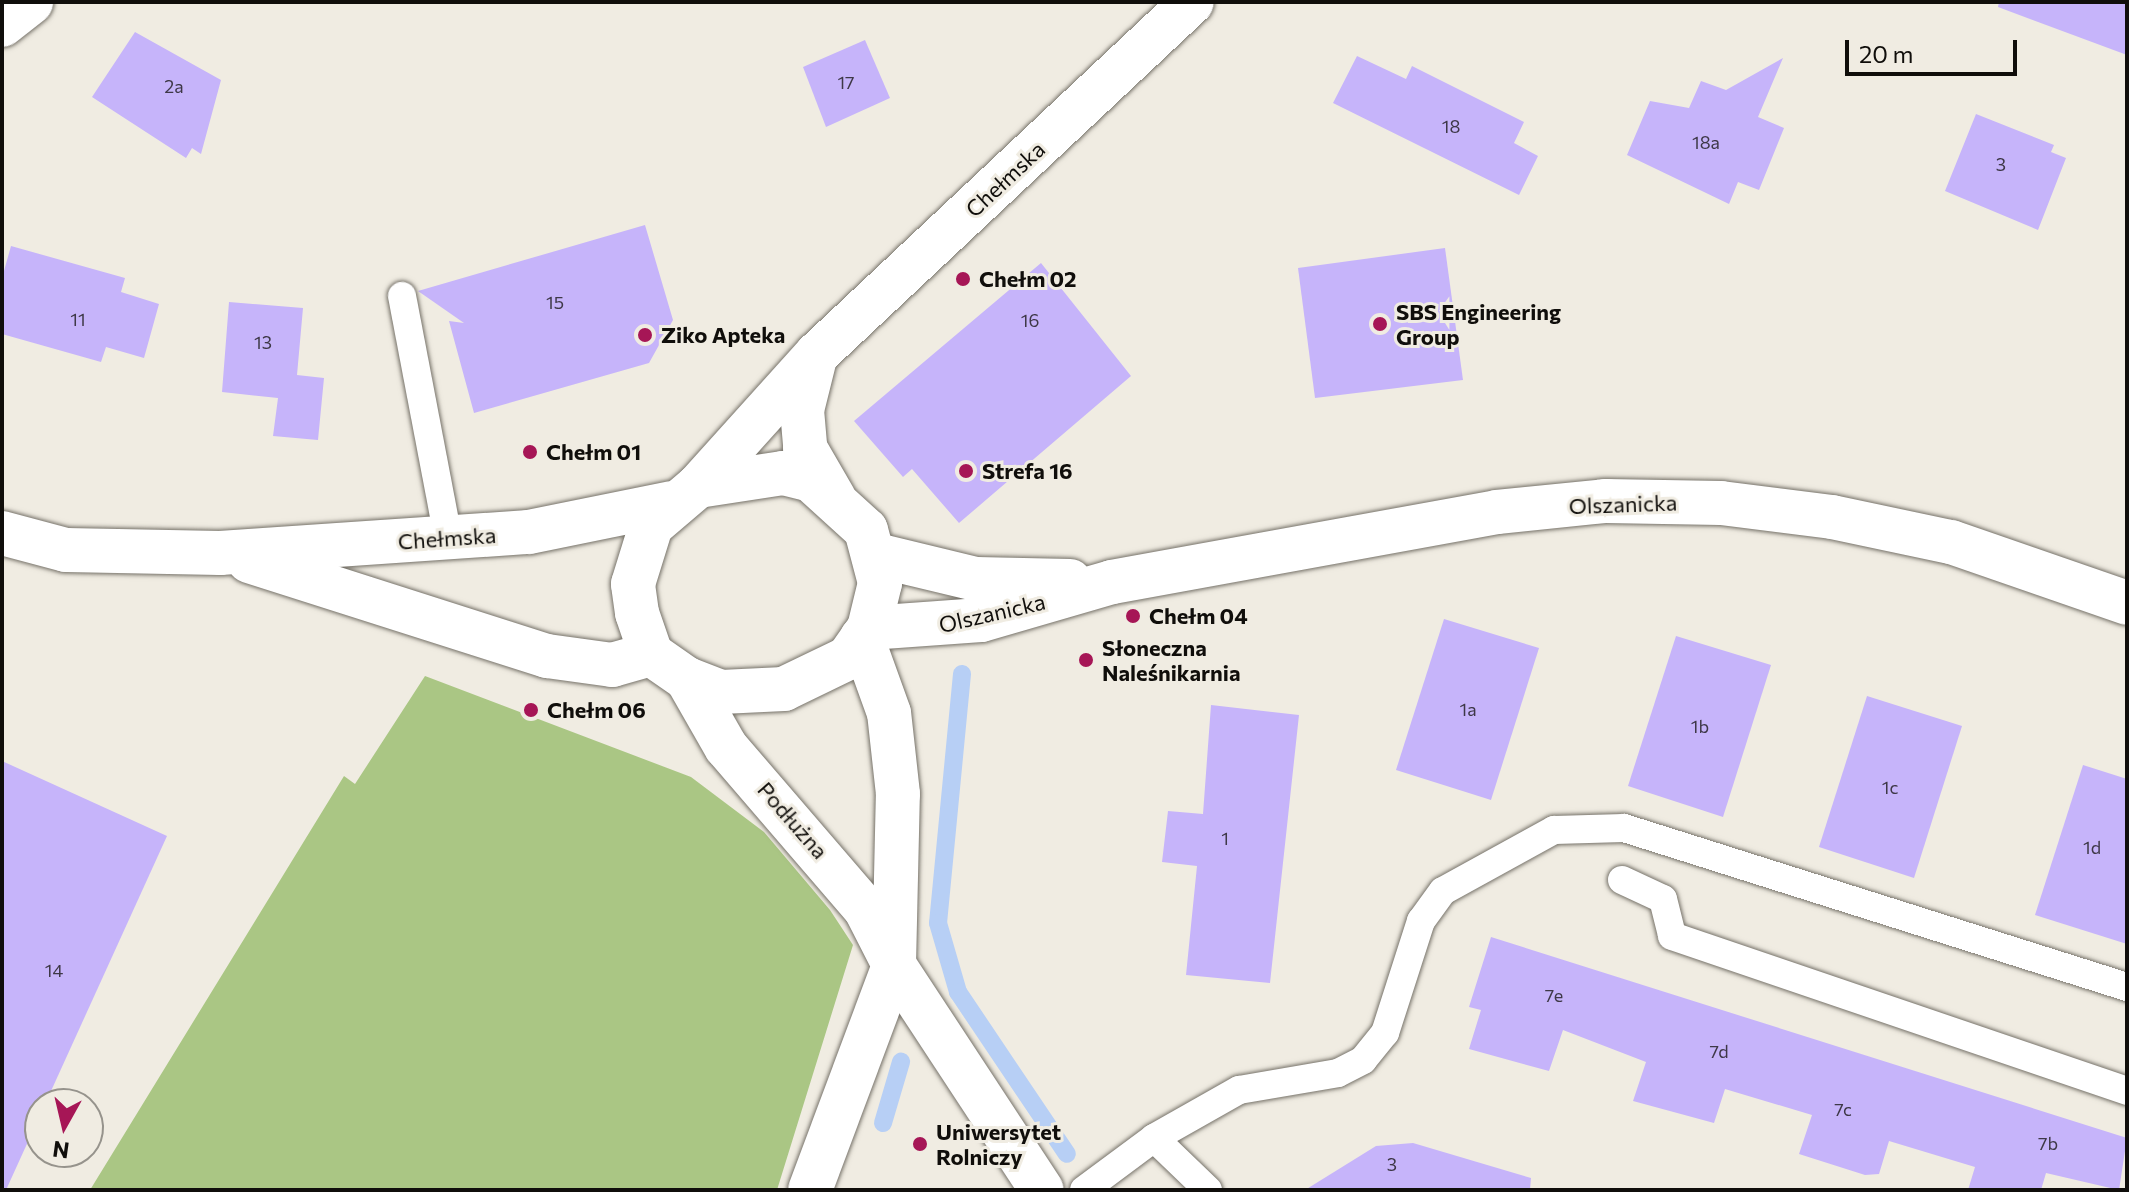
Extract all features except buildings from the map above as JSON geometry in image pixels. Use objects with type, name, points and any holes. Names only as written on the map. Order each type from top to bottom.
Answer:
[{"type":"street","points":[[2,25],[31,2]]},
{"type":"street","name":"Chełmska","points":[[2,533],[66,550],[220,553],[529,532],[684,494],[817,354],[1192,2]]},
{"type":"street","points":[[817,354],[802,410],[805,448],[834,498]]},
{"type":"street","points":[[783,473],[811,480],[834,498],[866,530],[876,555],[879,595],[865,633],[819,678],[784,689],[721,692],[687,679],[651,654],[633,584],[638,554],[684,494],[783,473]]},
{"type":"street","name":"Olszanicka","points":[[865,633],[981,620],[1112,582],[1497,512],[1606,501],[1721,503],[1951,542],[2127,603]]},
{"type":"street","name":"Chełmska","points":[[220,553],[547,656],[612,665],[651,654]]},
{"type":"street","name":"Olszanicka","points":[[876,555],[976,579],[1112,582]]},
{"type":"street","points":[[810,1190],[894,965],[898,794],[889,713],[865,633]]},
{"type":"street","name":"Podłużna","points":[[687,679],[726,747],[866,910],[894,965],[1042,1190]]},
{"type":"lane","points":[[402,296],[448,537]]},
{"type":"lane","points":[[1084,1190],[1154,1138],[1239,1090],[1338,1073],[1363,1060],[1385,1033],[1421,921],[1443,891],[1554,830],[1591,824],[2127,987]]},
{"type":"lane","points":[[1622,880],[1663,899],[1672,936],[2127,1091]]},
{"type":"lane","points":[[1154,1138],[1208,1190]]},
{"type":"green space","points":[[425,676],[691,777],[764,832],[830,910],[853,945],[777,1190],[90,1190],[344,776],[355,784]]},
{"type":"waterway","points":[[962,674],[938,923],[958,992],[1067,1154]]},
{"type":"waterway","points":[[883,1123],[901,1062]]},
{"type":"place","name":"Chełm 02","points":[[963,279]]},
{"type":"place","name":"SBS Engineering Group","points":[[1380,324]]},
{"type":"place","name":"Ziko Apteka","points":[[645,335]]},
{"type":"place","name":"Chełm 01","points":[[530,452]]},
{"type":"place","name":"Strefa 16","points":[[966,471]]},
{"type":"place","name":"Chełm 04","points":[[1133,616]]},
{"type":"place","name":"Słoneczna Naleśnikarnia","points":[[1086,660]]},
{"type":"place","name":"Chełm 06","points":[[531,710]]},
{"type":"place","name":"Uniwersytet Rolniczy","points":[[920,1144]]}]
